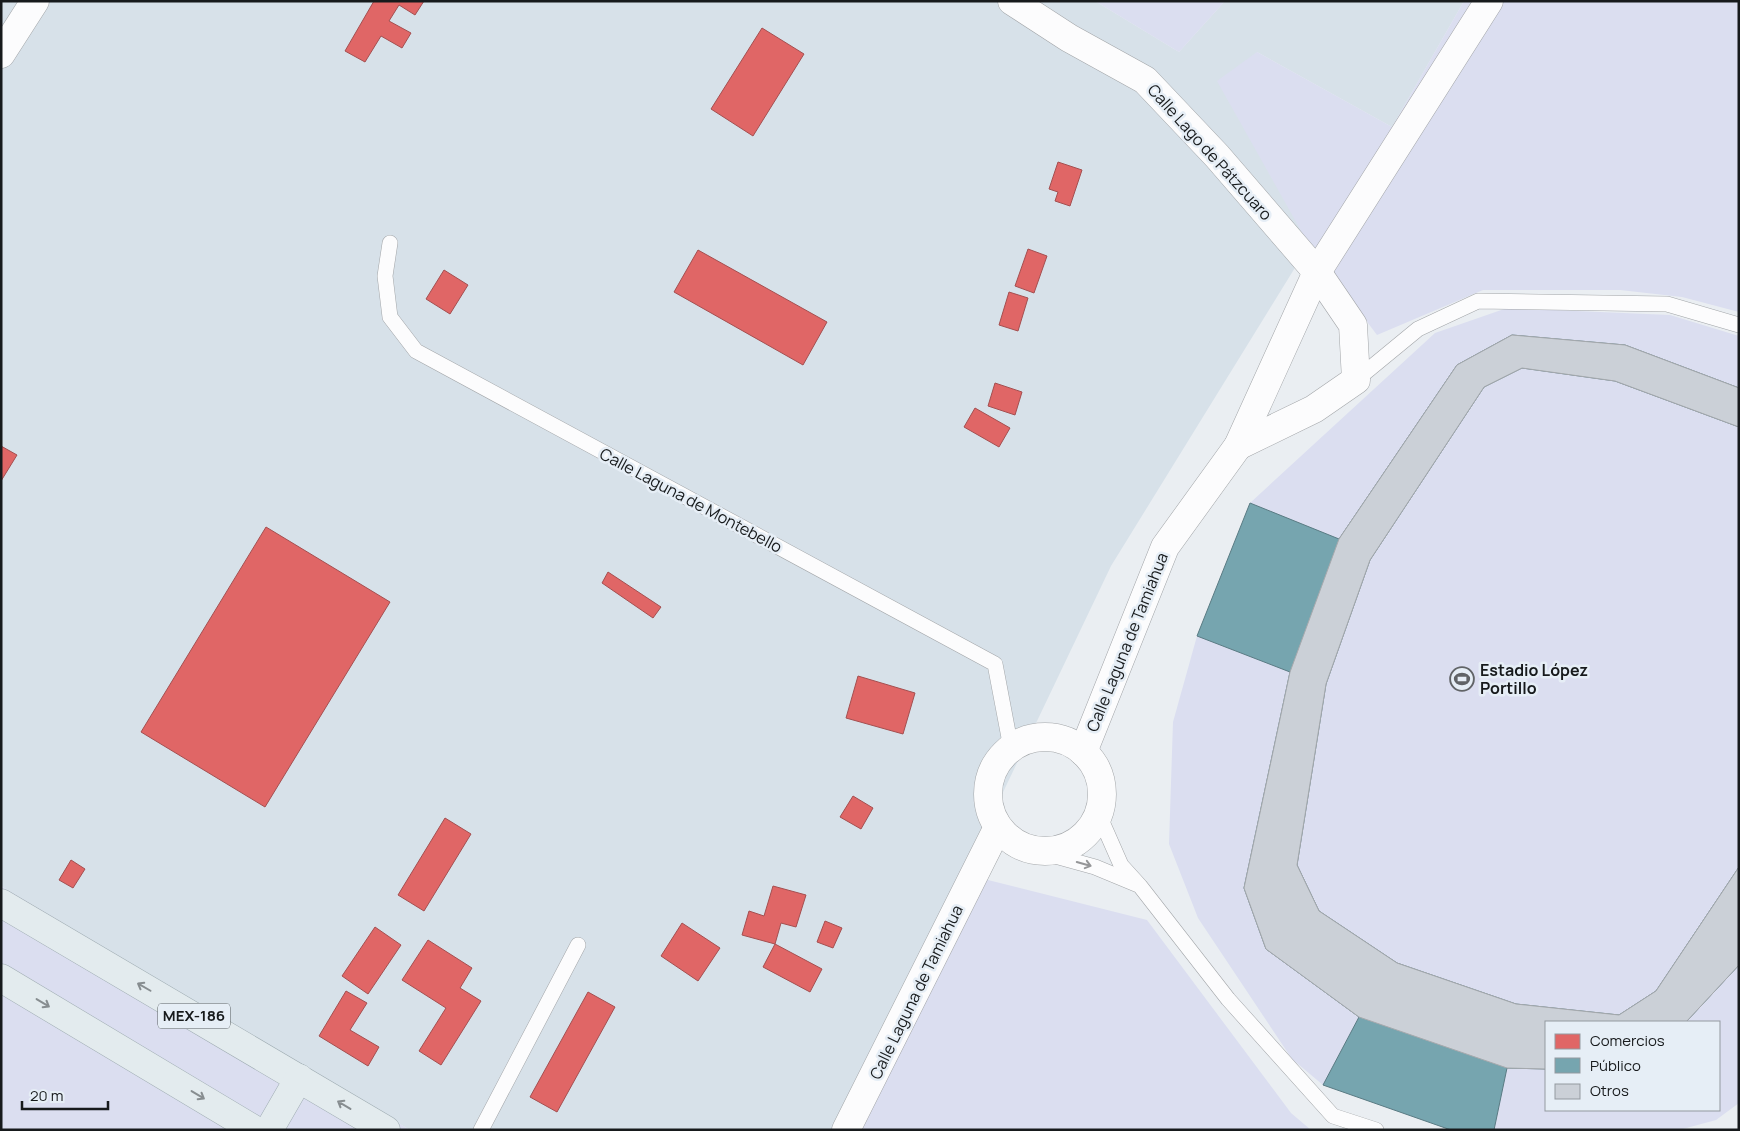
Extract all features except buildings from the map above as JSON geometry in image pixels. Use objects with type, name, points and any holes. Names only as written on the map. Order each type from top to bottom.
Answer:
[{"type":"main road","name":"MEX-186","points":[[1,903],[386,1130]]},
{"type":"main road","points":[[1,978],[255,1130]]},
{"type":"main road","points":[[269,1130],[299,1078]]},
{"type":"street","points":[[1,54],[35,1]]},
{"type":"street","name":"Calle Lago de Pátzcuaro","points":[[1012,1],[1069,38],[1145,80],[1217,156],[1317,272],[1352,325],[1356,380]]},
{"type":"street","name":"Calle Laguna de Tamiahua","points":[[1083,752],[1165,547],[1238,446],[1317,272],[1489,1]]},
{"type":"street","points":[[1238,446],[1314,409],[1356,380]]},
{"type":"street","name":"Calle Laguna de Tamiahua","points":[[1048,737],[1067,741],[1083,752],[1094,765],[1101,781],[1102,798],[1098,815],[1089,831],[1074,843],[1056,850],[1037,851],[1022,846],[1008,838],[998,827],[990,811],[988,793],[990,776],[998,760],[1011,748],[1028,739],[1048,737]]},
{"type":"street","name":"Calle Laguna de Tamiahua","points":[[846,1130],[998,827]]},
{"type":"lane","name":"Calle Laguna de Montebello","points":[[390,243],[386,276],[390,318],[416,351],[995,664],[1011,748]]},
{"type":"lane","points":[[1356,380],[1418,329],[1478,301],[1667,304],[1739,325]]},
{"type":"lane","points":[[1098,815],[1121,865],[1140,886],[1228,999],[1333,1116],[1376,1130]]},
{"type":"lane","points":[[1037,851],[1095,867],[1140,886]]},
{"type":"lane","points":[[481,1130],[578,945]]},
{"type":"shaded area","points":[[1,1],[1095,1],[1179,52],[1225,1],[1464,1],[1392,127],[1257,52],[1309,245],[1111,566],[964,874],[856,1130],[410,1130],[1,886]]},
{"type":"shaded area","points":[[1095,1],[1225,1],[1179,52]]},
{"type":"shaded area","points":[[1464,1],[1739,1],[1739,312],[1682,297],[1620,290],[1483,290],[1377,335],[1309,245],[1217,81],[1257,52],[1392,127]]},
{"type":"shaded area","name":"Estadio López Portillo","points":[[1507,308],[1670,315],[1739,336],[1739,1103],[1716,1120],[1679,1130],[1451,1130],[1323,1085],[1292,1059],[1198,918],[1169,844],[1173,722],[1197,636],[1250,503],[1435,333]]},
{"type":"shaded area","points":[[964,874],[1147,920],[1291,1113],[1311,1130],[856,1130]]},
{"type":"shaded area","points":[[1,886],[410,1130],[1,1130]]},
{"type":"place","name":"Estadio López Portillo","points":[[1462,679]]}]
